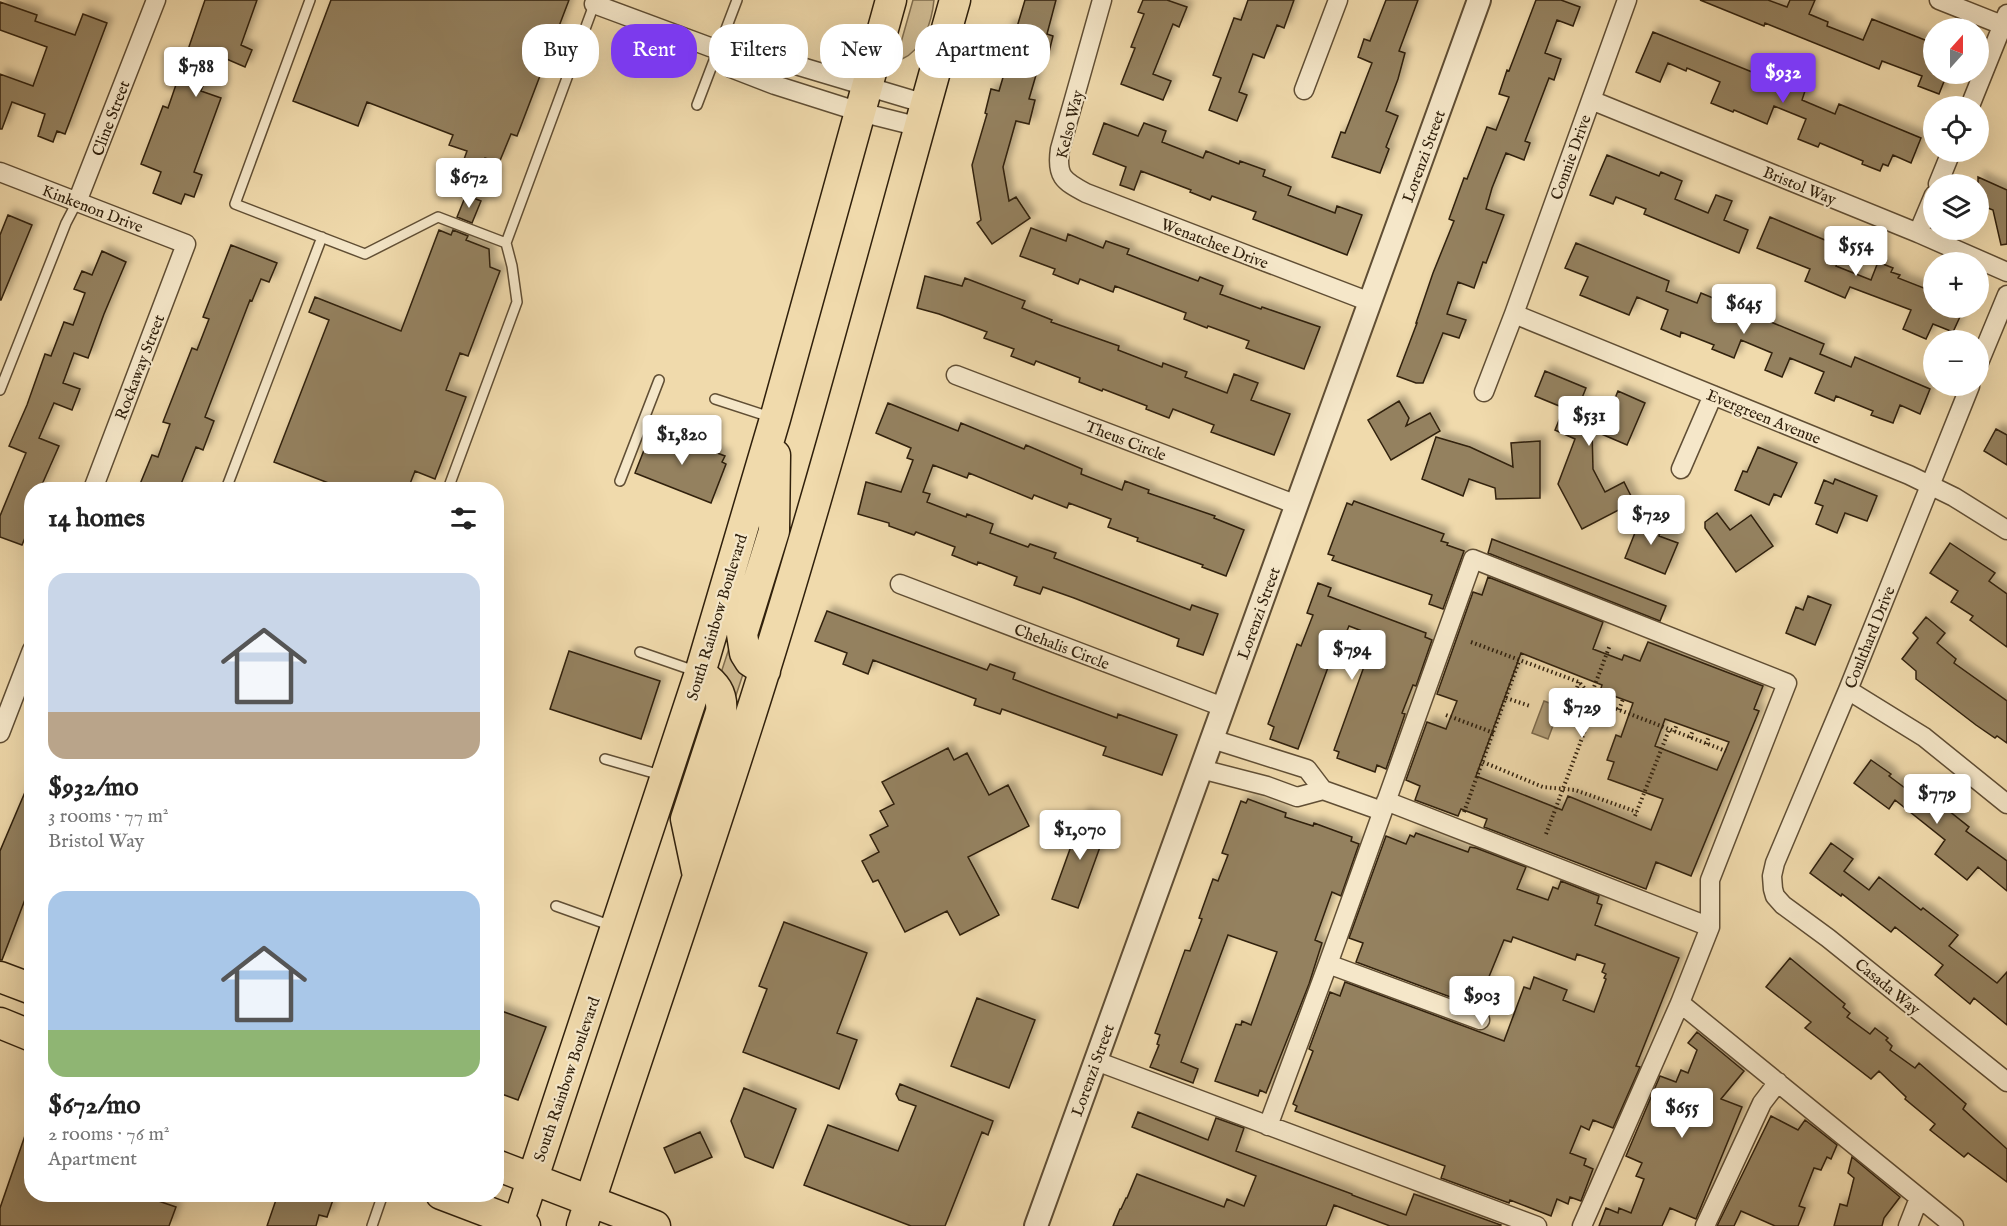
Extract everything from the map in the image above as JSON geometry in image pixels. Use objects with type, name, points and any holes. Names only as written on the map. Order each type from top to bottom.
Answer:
[{"type":"main road","name":"South Rainbow Boulevard","points":[[520,1225],[532,1179],[700,673],[775,419],[891,0]]},
{"type":"main road","points":[[947,24],[948,0]]},
{"type":"main road","points":[[949,24],[955,0]]},
{"type":"main road","points":[[586,1214],[699,877],[765,671],[849,386],[934,78]]},
{"type":"main road","points":[[765,671],[750,661],[744,653],[742,634],[774,531],[775,419]]},
{"type":"main road","points":[[699,877],[686,819],[722,703],[715,685],[700,673]]},
{"type":"main road","points":[[0,977],[24,986]]},
{"type":"main road","points":[[0,1023],[24,1033]]},
{"type":"main road","points":[[504,1168],[532,1179],[586,1214],[655,1226]]},
{"type":"main road","points":[[461,1202],[520,1225]]},
{"type":"street","name":"Cline Street","points":[[77,202],[156,0]]},
{"type":"street","name":"Kelso Way","points":[[1062,178],[1058,164],[1060,150],[1102,0]]},
{"type":"street","points":[[1304,90],[1338,0]]},
{"type":"street","name":"Lorenzi Street","points":[[1036,1226],[1479,0]]},
{"type":"street","name":"Connie Drive","points":[[1484,392],[1627,0]]},
{"type":"street","points":[[1939,0],[2006,22],[1974,96]]},
{"type":"street","points":[[595,2],[709,46]]},
{"type":"street","points":[[808,72],[863,99],[923,116]]},
{"type":"street","points":[[757,78],[775,85],[863,99],[923,116]]},
{"type":"street","name":"Bristol Way","points":[[1591,100],[1918,233],[2007,272]]},
{"type":"street","name":"Kinkenon Drive","points":[[0,172],[186,244]]},
{"type":"street","name":"Wenatchee Drive","points":[[1062,178],[1086,193],[1370,302]]},
{"type":"street","points":[[1918,233],[1923,221]]},
{"type":"street","name":"Rockaway Street","points":[[96,482],[186,244]]},
{"type":"street","points":[[1989,338],[2007,295]]},
{"type":"street","name":"Evergreen Avenue","points":[[1514,314],[1930,485],[2007,530]]},
{"type":"street","name":"Theus Circle","points":[[956,375],[1297,505]]},
{"type":"street","points":[[1681,469],[1713,395]]},
{"type":"street","name":"Coulthard Drive","points":[[1773,889],[1772,876],[1775,863],[1848,690],[1966,396]]},
{"type":"street","points":[[1268,1126],[1473,559],[1788,683],[1710,880],[1710,927],[1680,1003],[1582,1226]]},
{"type":"street","name":"Chehalis Circle","points":[[900,584],[1223,707]]},
{"type":"street","points":[[0,733],[24,671]]},
{"type":"street","points":[[1848,690],[1924,737],[2007,804]]},
{"type":"street","points":[[1212,739],[1307,769],[1323,790]]},
{"type":"street","points":[[1201,769],[1267,786],[1297,797],[1323,790],[1384,806],[1710,927]]},
{"type":"street","name":"Casada Way","points":[[1773,889],[1775,896],[1783,905],[1828,938],[2007,1082]]},
{"type":"street","points":[[1328,964],[1480,1020]]},
{"type":"street","points":[[1680,1003],[1954,1226]]},
{"type":"street","points":[[1096,1061],[1526,1224]]},
{"type":"street","points":[[1705,1226],[1762,1103],[1778,1082]]},
{"type":"street","points":[[1908,1226],[1919,1198]]},
{"type":"lane","points":[[310,0],[235,204],[365,254],[438,217],[506,243]]},
{"type":"lane","points":[[728,24],[737,0]]},
{"type":"lane","points":[[451,482],[517,302],[506,243],[595,2]]},
{"type":"lane","points":[[697,105],[709,74]]},
{"type":"lane","points":[[0,390],[66,223],[77,202]]},
{"type":"lane","points":[[229,482],[322,237]]},
{"type":"lane","points":[[620,482],[659,380]]},
{"type":"lane","points":[[715,399],[775,419]]},
{"type":"lane","points":[[640,652],[700,673]]},
{"type":"lane","points":[[605,759],[666,776]]},
{"type":"lane","points":[[556,906],[617,928]]},
{"type":"lane","points":[[372,1226],[380,1202]]},
{"type":"path","points":[[1471,642],[1579,682],[1596,702]]},
{"type":"path","points":[[1591,695],[1610,645]]},
{"type":"path","points":[[1468,803],[1520,661]]},
{"type":"path","points":[[1579,682],[1574,696],[1619,710],[1725,751]]},
{"type":"path","points":[[1506,698],[1530,706]]},
{"type":"path","points":[[1619,710],[1623,699]]},
{"type":"path","points":[[1546,834],[1596,702]]},
{"type":"path","points":[[1446,715],[1494,733]]},
{"type":"path","points":[[1483,762],[1544,787],[1575,790],[1636,814],[1677,724]]},
{"type":"path","points":[[1690,738],[1693,730]]},
{"type":"path","points":[[1706,744],[1709,736]]},
{"type":"shaded area","points":[[913,0],[934,0],[929,24],[915,24],[915,50],[903,58],[903,35]]},
{"type":"shaded area","points":[[747,593],[743,674],[719,747],[720,676]]},
{"type":"shaded area","points":[[1544,701],[1560,707],[1548,739],[1532,733]]},
{"type":"building","points":[[205,0],[257,0],[241,45],[252,50],[245,67],[215,54],[201,91],[221,98],[194,172],[202,175],[194,197],[185,194],[181,204],[153,193],[161,172],[141,164],[163,106],[168,108]]},
{"type":"building","points":[[331,0],[569,0],[560,24],[522,24],[522,78],[539,78],[517,136],[511,134],[499,163],[485,158],[472,194],[454,187],[467,151],[449,145],[453,135],[367,102],[358,126],[293,101]]},
{"type":"building","points":[[1025,0],[1056,0],[1050,24],[1018,24]]},
{"type":"building","points":[[1143,0],[1167,0],[1187,7],[1179,27],[1173,24],[1153,74],[1171,81],[1163,100],[1121,84],[1135,48],[1131,47],[1144,14],[1138,12]]},
{"type":"building","points":[[1248,0],[1294,0],[1284,28],[1277,25],[1264,58],[1253,54],[1239,92],[1247,95],[1237,121],[1209,110],[1221,78],[1213,75],[1234,18],[1241,20]]},
{"type":"building","points":[[1386,0],[1418,0],[1399,51],[1405,53],[1386,111],[1398,116],[1386,147],[1389,149],[1380,173],[1332,157],[1341,132],[1345,133],[1372,63],[1358,57],[1364,39],[1370,41]]},
{"type":"building","points":[[1536,0],[1561,0],[1580,7],[1573,26],[1557,20],[1545,53],[1561,59],[1554,80],[1549,78],[1525,141],[1530,143],[1524,160],[1506,153],[1492,188],[1486,209],[1504,215],[1474,288],[1458,282],[1447,314],[1466,320],[1459,338],[1443,333],[1423,383],[1416,383],[1397,376],[1454,221],[1449,219],[1464,178],[1467,179],[1487,127],[1496,130],[1509,97],[1499,94]]},
{"type":"building","points":[[1700,0],[1768,0],[1787,7],[1790,0],[1815,0],[1809,14],[1828,22],[1827,26],[1863,40],[1872,19],[1923,39],[1923,84],[1943,84],[1939,94],[1918,86],[1922,76],[1882,61],[1879,69],[1765,23],[1764,26]]},
{"type":"building","points":[[0,2],[37,15],[35,21],[75,35],[83,14],[107,23],[65,134],[57,131],[53,142],[38,136],[45,114],[12,102],[2,129],[0,129],[0,74],[33,86],[47,47],[0,30]]},
{"type":"building","points":[[1653,32],[1762,76],[1768,62],[1785,69],[1780,81],[1805,91],[1802,100],[1835,114],[1839,104],[1921,138],[1911,163],[1893,155],[1888,166],[1883,164],[1880,171],[1862,164],[1863,161],[1820,143],[1818,147],[1798,139],[1806,119],[1774,106],[1767,124],[1711,103],[1720,82],[1687,68],[1686,71],[1668,63],[1660,82],[1636,72]]},
{"type":"building","points":[[1003,78],[1035,78],[1029,99],[1035,100],[1029,124],[1016,121],[1003,167],[1009,201],[1016,197],[1030,218],[992,244],[977,223],[981,220],[972,165],[987,114],[985,113],[991,89],[999,91]]},
{"type":"building","points":[[1104,123],[1138,136],[1144,123],[1166,131],[1162,142],[1203,158],[1206,151],[1239,164],[1240,161],[1265,170],[1263,176],[1291,187],[1288,195],[1335,213],[1337,206],[1362,215],[1347,255],[1253,219],[1256,212],[1212,196],[1210,200],[1190,192],[1191,190],[1141,171],[1134,190],[1120,185],[1126,167],[1093,154]]},
{"type":"building","points":[[1607,155],[1659,176],[1661,172],[1682,181],[1675,199],[1708,213],[1716,195],[1732,201],[1724,220],[1748,230],[1739,253],[1644,214],[1646,209],[1616,197],[1613,204],[1590,195]]},
{"type":"building","points":[[1989,182],[2007,190],[2007,244],[2001,245],[1993,210],[1989,208]]},
{"type":"building","points":[[466,195],[481,201],[472,223],[457,217]]},
{"type":"building","points":[[8,215],[32,225],[0,300],[0,235]]},
{"type":"building","points":[[1770,217],[1844,248],[1836,266],[1871,280],[1878,262],[1893,268],[1891,272],[1900,275],[1898,278],[1923,288],[1923,318],[1959,318],[1954,330],[1933,324],[1930,330],[1923,330],[1923,338],[1903,329],[1911,310],[1850,287],[1845,298],[1805,281],[1810,269],[1757,248]]},
{"type":"building","points":[[1031,228],[1066,241],[1068,234],[1103,248],[1106,241],[1129,249],[1127,254],[1166,269],[1198,281],[1200,277],[1223,286],[1220,294],[1320,327],[1304,369],[1246,348],[1249,341],[1184,319],[1186,313],[1115,286],[1113,292],[1080,279],[1078,284],[1053,274],[1055,269],[1020,256]]},
{"type":"building","points":[[439,230],[451,235],[453,230],[468,236],[466,240],[489,249],[490,267],[500,271],[468,356],[460,353],[446,390],[466,397],[435,479],[415,471],[411,482],[326,482],[274,462],[329,320],[309,312],[315,297],[401,331]]},
{"type":"building","points":[[1576,243],[1669,281],[1666,291],[1697,303],[1701,293],[1824,344],[1820,354],[1851,367],[1855,357],[1923,386],[1923,396],[1927,396],[1920,414],[1900,405],[1893,423],[1871,415],[1873,411],[1836,396],[1834,401],[1815,393],[1824,372],[1790,358],[1782,377],[1765,370],[1772,353],[1741,340],[1734,358],[1712,349],[1714,345],[1681,332],[1680,337],[1661,329],[1668,310],[1637,297],[1629,315],[1580,295],[1588,277],[1565,268]]},
{"type":"building","points":[[231,245],[277,263],[269,282],[261,279],[252,301],[250,300],[205,417],[214,421],[203,450],[196,447],[182,482],[141,482],[152,455],[158,457],[170,424],[163,422],[192,348],[197,350],[209,319],[203,317]]},
{"type":"building","points":[[102,251],[126,262],[88,358],[74,353],[63,383],[80,389],[72,410],[54,403],[39,438],[59,446],[43,482],[24,482],[24,540],[22,545],[0,537],[0,516],[26,453],[9,446],[27,405],[45,354],[51,356],[64,322],[73,325],[85,293],[74,289],[82,271],[92,275]]},
{"type":"building","points":[[925,276],[962,286],[965,278],[1025,301],[1022,308],[1052,320],[1051,322],[1119,346],[1118,350],[1162,367],[1163,363],[1187,372],[1185,377],[1227,393],[1234,374],[1258,383],[1251,400],[1290,414],[1274,455],[1211,432],[1214,425],[1173,409],[1169,418],[1146,409],[1147,406],[1079,382],[1080,378],[1036,361],[1034,365],[1011,356],[1014,349],[984,338],[987,332],[917,308]]},
{"type":"building","points":[[1545,371],[1586,388],[1580,403],[1608,415],[1618,391],[1645,403],[1627,445],[1592,430],[1593,469],[1605,492],[1624,482],[1634,502],[1582,529],[1558,484],[1575,439],[1555,430],[1564,408],[1535,396]]},
{"type":"building","points":[[1399,401],[1409,418],[1406,426],[1430,413],[1440,431],[1391,460],[1368,420]]},
{"type":"building","points":[[888,403],[958,431],[961,423],[1024,449],[1026,445],[1082,469],[1081,474],[1122,490],[1125,481],[1149,490],[1148,493],[1215,516],[1214,518],[1244,530],[1226,576],[1202,567],[1203,565],[1137,541],[1138,538],[1108,527],[1111,519],[1069,503],[1067,508],[1034,495],[1032,499],[969,473],[967,478],[933,465],[923,492],[930,494],[927,502],[966,517],[967,514],[993,524],[990,533],[1028,547],[1030,544],[1056,553],[1054,558],[1190,610],[1192,605],[1218,614],[1203,655],[1177,646],[1179,639],[1074,598],[1043,587],[1040,594],[1014,585],[1017,577],[952,555],[955,547],[916,532],[914,535],[889,526],[889,523],[858,514],[866,482],[901,492],[913,460],[907,458],[911,448],[876,433]]},
{"type":"building","points":[[1996,429],[2007,435],[2007,465],[1984,451]]},
{"type":"building","points":[[656,430],[725,456],[722,462],[726,464],[711,503],[635,473],[650,435],[653,437]]},
{"type":"building","points":[[1436,437],[1470,447],[1513,467],[1511,443],[1540,441],[1540,498],[1496,499],[1495,488],[1469,479],[1463,496],[1422,479]]},
{"type":"building","points":[[1758,447],[1797,463],[1781,497],[1774,494],[1769,505],[1735,490],[1743,471],[1747,472]]},
{"type":"building","points":[[1835,479],[1877,496],[1867,521],[1845,513],[1837,533],[1816,524],[1823,506],[1815,503],[1824,480],[1833,484]]},
{"type":"building","points":[[1354,501],[1444,534],[1441,541],[1464,551],[1443,609],[1429,604],[1432,595],[1332,560],[1334,556],[1328,554],[1347,503],[1352,505]]},
{"type":"building","points":[[1717,513],[1730,530],[1751,515],[1773,546],[1736,572],[1705,528],[1705,522]]},
{"type":"building","points":[[1642,515],[1663,524],[1659,536],[1678,543],[1665,574],[1625,558]]},
{"type":"building","points":[[1492,539],[1666,606],[1660,621],[1488,553]]},
{"type":"building","points":[[1950,543],[1995,573],[1989,581],[2007,594],[2007,647],[1970,620],[1973,616],[1951,602],[1958,591],[1930,573]]},
{"type":"building","points":[[1488,577],[1603,622],[1593,649],[1622,660],[1624,655],[1640,661],[1648,642],[1763,686],[1754,709],[1759,711],[1691,876],[1656,862],[1646,889],[1484,827],[1487,819],[1461,809],[1458,816],[1415,800],[1420,786],[1406,780],[1427,722],[1446,729],[1457,701],[1437,694],[1473,592],[1482,595]],"holes":[[[1521,653],[1602,685],[1600,691],[1633,703],[1621,737],[1616,735],[1607,760],[1614,762],[1608,779],[1663,799],[1651,830],[1568,796],[1562,810],[1476,776]],[[1665,719],[1729,742],[1717,770],[1655,746]]]},
{"type":"building","points":[[1318,583],[1331,588],[1328,596],[1426,633],[1425,637],[1432,640],[1416,686],[1413,685],[1402,713],[1405,714],[1386,769],[1377,765],[1375,772],[1337,758],[1339,752],[1334,750],[1375,636],[1349,626],[1346,633],[1341,632],[1298,749],[1270,739],[1274,727],[1268,724],[1297,644],[1301,646],[1313,615],[1307,613]]},
{"type":"building","points":[[1808,596],[1831,605],[1815,645],[1786,633],[1796,607],[1803,610]]},
{"type":"building","points":[[827,611],[987,670],[990,664],[1015,673],[1013,679],[1052,694],[1117,718],[1118,714],[1177,735],[1162,775],[1103,755],[1106,747],[1002,709],[1000,714],[974,705],[976,699],[873,660],[868,674],[843,664],[847,653],[815,641]]},
{"type":"building","points":[[1926,617],[1945,633],[1937,643],[1956,659],[1954,663],[2007,701],[2007,743],[1976,725],[1916,679],[1916,671],[1902,659],[1918,638],[1913,633]]},
{"type":"building","points":[[569,651],[660,681],[641,739],[550,709]]},
{"type":"building","points":[[948,748],[954,760],[967,753],[989,795],[1008,785],[1029,826],[968,857],[999,915],[960,935],[947,911],[905,932],[878,880],[873,882],[862,861],[879,852],[870,835],[888,826],[880,811],[894,804],[882,782]]},
{"type":"building","points":[[1871,760],[1913,794],[1919,787],[1969,827],[1966,831],[2007,861],[2007,891],[1978,867],[1967,880],[1935,854],[1945,840],[1895,800],[1889,809],[1854,783]]},
{"type":"building","points":[[24,794],[24,902],[2,960],[0,960],[0,851]]},
{"type":"building","points":[[1248,799],[1286,813],[1285,817],[1313,826],[1314,823],[1352,837],[1351,841],[1359,844],[1341,896],[1332,892],[1315,940],[1322,943],[1309,984],[1266,1093],[1260,1090],[1258,1096],[1215,1081],[1236,1024],[1241,1025],[1242,1021],[1251,1025],[1277,952],[1228,935],[1181,1062],[1198,1069],[1193,1083],[1150,1067],[1159,1045],[1157,1044],[1160,1035],[1155,1033],[1185,950],[1190,951],[1213,879],[1218,881],[1228,855],[1222,853],[1241,801],[1246,803]]},
{"type":"building","points":[[1083,813],[1109,822],[1078,908],[1052,899]]},
{"type":"building","points":[[1416,833],[1468,852],[1470,847],[1476,848],[1526,867],[1517,889],[1548,900],[1553,887],[1558,889],[1561,881],[1599,896],[1597,903],[1602,905],[1595,925],[1679,958],[1636,1066],[1640,1067],[1613,1128],[1593,1120],[1589,1130],[1581,1126],[1570,1153],[1586,1159],[1584,1165],[1593,1169],[1581,1201],[1570,1197],[1568,1204],[1557,1199],[1551,1216],[1441,1178],[1445,1166],[1295,1111],[1297,1106],[1293,1104],[1313,1051],[1309,1049],[1330,992],[1340,996],[1345,982],[1504,1041],[1524,987],[1530,989],[1534,977],[1567,990],[1563,1000],[1594,1012],[1606,979],[1604,978],[1606,974],[1602,972],[1605,964],[1577,954],[1575,960],[1513,937],[1511,942],[1504,940],[1486,984],[1481,982],[1472,1005],[1356,962],[1363,943],[1349,938],[1386,836],[1406,844],[1410,835],[1414,837]]},
{"type":"building","points":[[1831,843],[1853,859],[1844,871],[1869,890],[1879,877],[1958,935],[1949,946],[1997,983],[2007,972],[2007,1025],[1974,998],[1970,1004],[1935,975],[1943,965],[1895,927],[1891,932],[1842,894],[1841,896],[1810,873]]},
{"type":"building","points":[[784,922],[867,953],[837,1033],[857,1040],[839,1089],[743,1052],[767,989],[759,986]]},
{"type":"building","points":[[1790,958],[1845,1004],[1843,1007],[1850,1013],[1847,1017],[1870,1034],[1875,1028],[1888,1038],[1886,1040],[1892,1046],[1890,1050],[1915,1068],[1919,1063],[1966,1104],[1963,1109],[2007,1149],[2007,1182],[1968,1153],[1964,1157],[1930,1130],[1935,1124],[1905,1099],[1906,1097],[1879,1071],[1871,1079],[1805,1028],[1811,1022],[1766,987]]},
{"type":"building","points":[[977,998],[1035,1020],[1009,1088],[951,1066]]},
{"type":"building","points":[[504,1012],[546,1027],[518,1100],[504,1095]]},
{"type":"building","points":[[1697,1032],[1744,1071],[1721,1099],[1742,1107],[1696,1219],[1670,1208],[1662,1226],[1599,1226],[1606,1208],[1618,1213],[1619,1208],[1631,1213],[1644,1179],[1636,1176],[1642,1163],[1626,1156],[1660,1076],[1676,1082],[1681,1070],[1688,1073],[1697,1050],[1688,1043]]},
{"type":"building","points":[[900,1084],[993,1121],[988,1135],[982,1132],[945,1226],[911,1226],[804,1185],[828,1125],[898,1151],[916,1106],[899,1100],[896,1094]]},
{"type":"building","points":[[744,1088],[796,1109],[773,1168],[745,1157],[731,1121]]},
{"type":"building","points":[[1138,1112],[1208,1140],[1216,1118],[1244,1128],[1236,1151],[1406,1215],[1414,1194],[1501,1225],[1390,1226],[1334,1205],[1326,1226],[1113,1226],[1137,1174],[1224,1207],[1227,1199],[1244,1206],[1256,1176],[1132,1127]]},
{"type":"building","points":[[1771,1116],[1798,1130],[1805,1120],[1837,1145],[1831,1159],[1827,1157],[1821,1170],[1814,1168],[1799,1206],[1805,1208],[1798,1226],[1775,1226],[1741,1211],[1734,1226],[1717,1226]]},
{"type":"building","points":[[700,1132],[712,1157],[675,1173],[664,1148]]},
{"type":"building","points":[[24,1138],[24,1202],[161,1202],[176,1207],[169,1226],[0,1226],[0,1208]]},
{"type":"building","points":[[1852,1157],[1900,1197],[1884,1218],[1882,1226],[1834,1226],[1840,1204],[1847,1206],[1854,1178],[1848,1173]]},
{"type":"building","points":[[275,1202],[332,1202],[327,1217],[319,1215],[316,1226],[267,1226]]}]
